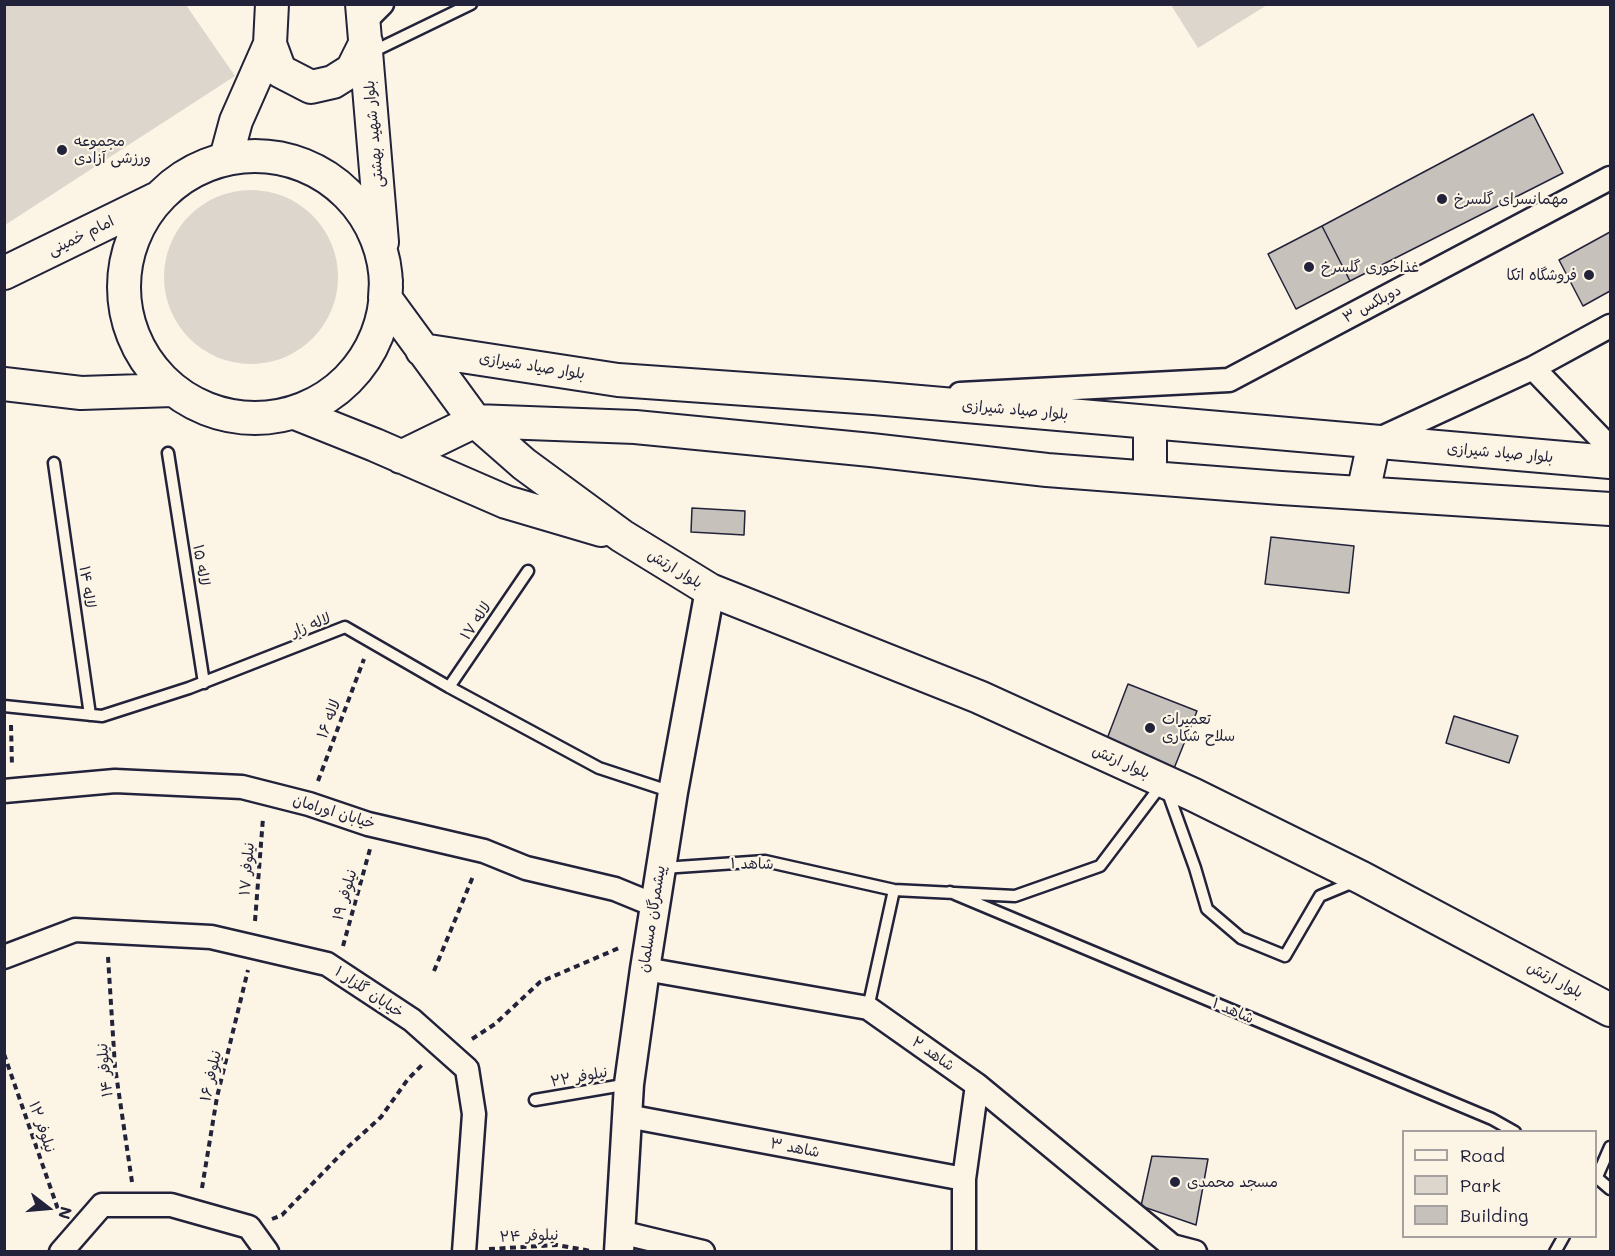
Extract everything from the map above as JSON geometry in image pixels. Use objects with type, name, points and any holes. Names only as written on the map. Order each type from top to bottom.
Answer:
[{"type":"main road","points":[[226,158],[236,121],[270,44],[272,4]]},
{"type":"main road","points":[[270,44],[280,71],[311,87],[333,82],[352,70],[368,26]]},
{"type":"main road","name":"بلوار شهید بهشتی","points":[[368,26],[385,272]]},
{"type":"main road","points":[[385,272],[381,324],[362,362],[333,393],[295,413],[252,419],[210,411],[173,390],[144,359],[128,319],[124,277],[134,235],[157,199],[189,173],[226,158],[268,156],[309,167],[344,190],[370,224],[385,272],[385,298],[475,421],[524,464],[622,536]]},
{"type":"main road","name":"امام خمینی","points":[[4,273],[157,199]]},
{"type":"main road","name":"بلوار صیاد شیرازی","points":[[422,350],[618,380],[874,398],[1611,462]]},
{"type":"main road","points":[[4,384],[81,393],[173,390]]},
{"type":"main road","points":[[871,450],[874,398]]},
{"type":"main road","points":[[295,413],[506,502],[622,536]]},
{"type":"main road","points":[[401,457],[475,421],[635,427],[1047,470],[1611,509]]},
{"type":"main road","points":[[1150,422],[1150,478]]},
{"type":"main road","points":[[1363,493],[1374,442]]},
{"type":"main road","name":"بلوار ارتش","points":[[622,536],[710,590],[979,697],[1164,781],[1362,878],[1611,1010]]},
{"type":"street","name":"دوبلکس ۳","points":[[1156,384],[1229,380],[1611,178]]},
{"type":"street","points":[[1374,442],[1533,368],[1611,326]]},
{"type":"street","points":[[1533,368],[1611,448]]},
{"type":"street","points":[[874,398],[1156,384],[1150,422]]},
{"type":"street","name":"پیشمرگان مسلمان","points":[[619,1242],[629,1084],[645,969],[673,792],[710,590]]},
{"type":"street","name":"خیابان اورامان","points":[[8,791],[115,781],[243,787],[309,804],[377,826],[484,851],[526,868],[615,889],[654,905]]},
{"type":"street","name":"خیابان گلزار ۱","points":[[4,957],[75,930],[211,937],[327,964],[412,1020],[467,1069],[474,1114],[464,1251]]},
{"type":"street","name":"شاهد ۲","points":[[645,969],[868,1008],[977,1085],[1173,1249]]},
{"type":"street","points":[[964,1251],[963,1179],[977,1085]]},
{"type":"street","name":"شاهد ۳","points":[[627,1116],[963,1179]]},
{"type":"street","points":[[65,1247],[102,1205],[171,1205],[249,1227],[267,1251]]},
{"type":"street","points":[[619,1242],[703,1251]]},
{"type":"street","points":[[1173,1249],[1195,1251]]},
{"type":"lane","points":[[368,26],[471,4]]},
{"type":"lane","name":"لاله ۱۵","points":[[168,453],[204,683]]},
{"type":"lane","name":"لاله ۱۴","points":[[54,463],[90,715]]},
{"type":"lane","name":"لاله ۱۷","points":[[449,687],[528,571]]},
{"type":"lane","name":"لاله زار","points":[[7,706],[102,716],[204,683],[345,627],[449,687],[599,768],[673,792]]},
{"type":"lane","points":[[1164,781],[1207,909],[1241,938],[1285,956],[1320,896],[1362,878]]},
{"type":"lane","name":"شاهد ۱","points":[[660,868],[765,861],[894,890],[1015,896],[1100,866],[1164,781]]},
{"type":"lane","points":[[868,1008],[894,890]]},
{"type":"lane","name":"شاهد ۱","points":[[950,892],[1482,1114],[1513,1130]]},
{"type":"lane","name":"نیلوفر ۲۲","points":[[535,1100],[629,1084]]},
{"type":"lane","points":[[1597,1176],[1611,1148]]},
{"type":"lane","points":[[1597,1179],[1611,1190]]},
{"type":"lane","points":[[1555,1251],[1563,1238]]},
{"type":"path","name":"لاله ۱۶","points":[[309,804],[370,642]]},
{"type":"path","points":[[7,706],[8,791]]},
{"type":"path","name":"نیلوفر ۱۷","points":[[253,946],[266,793]]},
{"type":"path","name":"نیلوفر ۱۹","points":[[336,970],[377,826]]},
{"type":"path","points":[[435,971],[484,851]]},
{"type":"path","name":"نیلوفر ۱۴","points":[[106,932],[116,1067],[135,1205]]},
{"type":"path","name":"نیلوفر ۱۶","points":[[198,1213],[217,1097],[253,946]]},
{"type":"path","name":"نیلوفر ۱۲","points":[[4,1054],[65,1247]]},
{"type":"path","name":"نیلوفر ۲۴","points":[[464,1251],[556,1245],[595,1251]]},
{"type":"green space","name":"مجموعه ورزشی آزادی","points":[[5,4],[186,5],[235,76],[5,225]]},
{"type":"green space","points":[[1171,5],[1267,5],[1198,48]]},
{"type":"green space","points":[[251,190],[284,197],[313,215],[331,244],[338,277],[331,310],[313,339],[284,357],[251,364],[218,357],[189,339],[171,310],[164,277],[171,244],[189,215],[218,197]]},
{"type":"building","name":"مهمانسرای گلسرخ","points":[[1533,114],[1563,173],[1350,281],[1322,226]]},
{"type":"building","name":"غذاخوری گلسرخ","points":[[1322,226],[1350,281],[1296,309],[1268,254]]},
{"type":"building","name":"فروشگاه اتکا","points":[[1610,232],[1610,291],[1583,306],[1559,260]]},
{"type":"building","points":[[692,508],[745,511],[744,535],[691,532]]},
{"type":"building","points":[[1271,537],[1354,546],[1349,593],[1265,584]]},
{"type":"building","name":"تعمیرات سلاح شکاری","points":[[1128,684],[1197,711],[1173,771],[1105,744]]},
{"type":"building","points":[[1454,716],[1518,736],[1509,763],[1446,743]]},
{"type":"building","name":"مسجد محمدی","points":[[1152,1156],[1208,1159],[1196,1225],[1141,1206]]},
{"type":"place","name":"مجموعه ورزشی آزادی","points":[[62,150]]},
{"type":"place","name":"مهمانسرای گلسرخ","points":[[1442,199]]},
{"type":"place","name":"غذاخوری گلسرخ","points":[[1309,267]]},
{"type":"place","name":"فروشگاه اتکا","points":[[1589,275]]},
{"type":"place","name":"تعمیرات سلاح شکاری","points":[[1150,728]]},
{"type":"place","name":"مسجد محمدی","points":[[1175,1182]]}]
